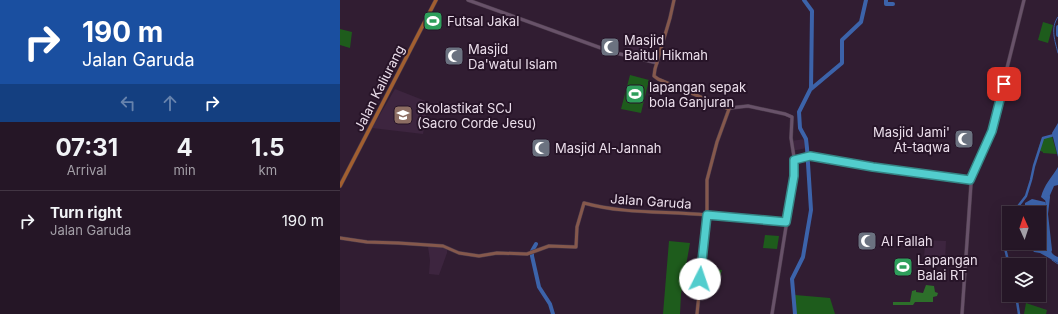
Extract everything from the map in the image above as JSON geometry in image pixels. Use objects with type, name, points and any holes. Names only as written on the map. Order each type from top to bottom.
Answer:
[{"type":"main road","name":"Jalan Kaliurang","points":[[340,186],[436,0]]},
{"type":"main road","points":[[674,0],[654,76],[730,109],[719,135],[708,172],[706,196],[707,215],[697,314]]},
{"type":"main road","name":"Jalan Garuda","points":[[340,238],[367,242],[443,246],[459,253],[479,256],[497,253],[527,254],[549,246],[576,247],[578,222],[584,203],[631,212],[670,212],[707,215]]},
{"type":"street","points":[[468,0],[612,52],[657,62]]},
{"type":"street","points":[[962,314],[971,184],[970,180],[992,131],[1024,0]]},
{"type":"street","points":[[730,109],[748,106],[792,117],[791,138],[794,159],[794,176],[772,314]]},
{"type":"street","points":[[794,159],[808,157],[970,180]]},
{"type":"street","name":"Jalan Garuda","points":[[707,215],[786,222]]},
{"type":"shaded area","points":[[629,40],[648,44],[645,59],[626,54]]},
{"type":"shaded area","name":"Skolastikat SCJ (Sacro Corde Jesu)","points":[[395,89],[428,102],[423,134],[372,128]]},
{"type":"shaded area","points":[[806,139],[807,148],[791,151],[790,141]]},
{"type":"shaded area","points":[[925,240],[946,241],[945,261],[924,260]]},
{"type":"shaded area","points":[[430,244],[437,244],[447,247],[447,253],[439,275],[429,274],[430,260],[428,247]]},
{"type":"green space","points":[[1043,22],[1053,25],[1048,43],[1038,40]]},
{"type":"green space","points":[[340,29],[352,32],[350,48],[340,45]]},
{"type":"green space","name":"lapangan sepak bola Ganjuran","points":[[630,75],[649,80],[641,113],[621,109]]},
{"type":"green space","points":[[1052,136],[1057,154],[1043,153],[1038,150],[1042,138]]},
{"type":"green space","points":[[765,235],[779,236],[777,249],[763,248]]},
{"type":"green space","points":[[669,241],[690,243],[681,294],[680,314],[663,314]]},
{"type":"green space","points":[[701,267],[722,270],[719,280],[701,279]]},
{"type":"green space","points":[[926,285],[934,286],[935,292],[938,293],[937,296],[933,297],[933,302],[915,302],[913,305],[893,305],[893,302],[910,302],[912,291],[916,290],[916,292],[923,293]]},
{"type":"green space","points":[[795,295],[830,298],[835,314],[794,314]]},
{"type":"green space","points":[[1026,303],[1047,310],[1046,314],[1024,314]]},
{"type":"water","points":[[1058,123],[1058,157],[1052,133]]},
{"type":"water","points":[[1058,167],[1058,185],[1054,186],[1047,202],[1041,197],[1042,193]]},
{"type":"water","points":[[1032,199],[1045,202],[1045,206],[1025,206],[1025,203]]},
{"type":"water","points":[[1046,227],[1049,247],[1051,252],[1058,257],[1058,263],[1040,253],[1034,252],[1032,250],[1046,250]]},
{"type":"waterway","points":[[804,0],[812,11],[811,89],[842,63],[842,40],[861,22],[866,0]]},
{"type":"waterway","points":[[886,0],[886,4],[893,4]]},
{"type":"waterway","points":[[1058,17],[1054,26],[1058,53]]},
{"type":"waterway","points":[[1058,27],[1058,35]]},
{"type":"waterway","points":[[795,314],[792,279],[803,257],[811,210],[806,139],[800,128],[799,112],[811,88]]},
{"type":"waterway","points":[[1018,206],[1026,196],[1043,138],[1054,135],[1058,132]]},
{"type":"waterway","points":[[1048,197],[1046,214],[1050,250]]},
{"type":"waterway","points":[[536,244],[532,251],[532,256],[539,287],[550,304],[553,314]]},
{"type":"waterway","points":[[1005,250],[1007,258]]},
{"type":"waterway","points":[[1052,260],[1058,264]]},
{"type":"waterway","points":[[1017,302],[1019,314]]},
{"type":"place","name":"Futsal Jakal","points":[[433,21]]},
{"type":"place","name":"Masjid Baitul Hikmah","points":[[610,47]]},
{"type":"place","name":"Masjid Da'watul Islam","points":[[454,56]]},
{"type":"place","name":"lapangan sepak bola Ganjuran","points":[[635,94]]},
{"type":"place","name":"Skolastikat SCJ (Sacro Corde Jesu)","points":[[403,115]]},
{"type":"place","name":"Masjid Jami' At-taqwa","points":[[964,139]]},
{"type":"place","name":"Masjid Al-Jannah","points":[[541,148]]},
{"type":"place","name":"Al Fallah","points":[[867,241]]},
{"type":"place","name":"Lapangan Balai RT","points":[[903,267]]},
{"type":"route","points":[[700,279],[707,215],[786,222],[791,186],[794,176],[794,160],[810,156],[873,167],[970,180],[992,131],[1004,84]]}]
